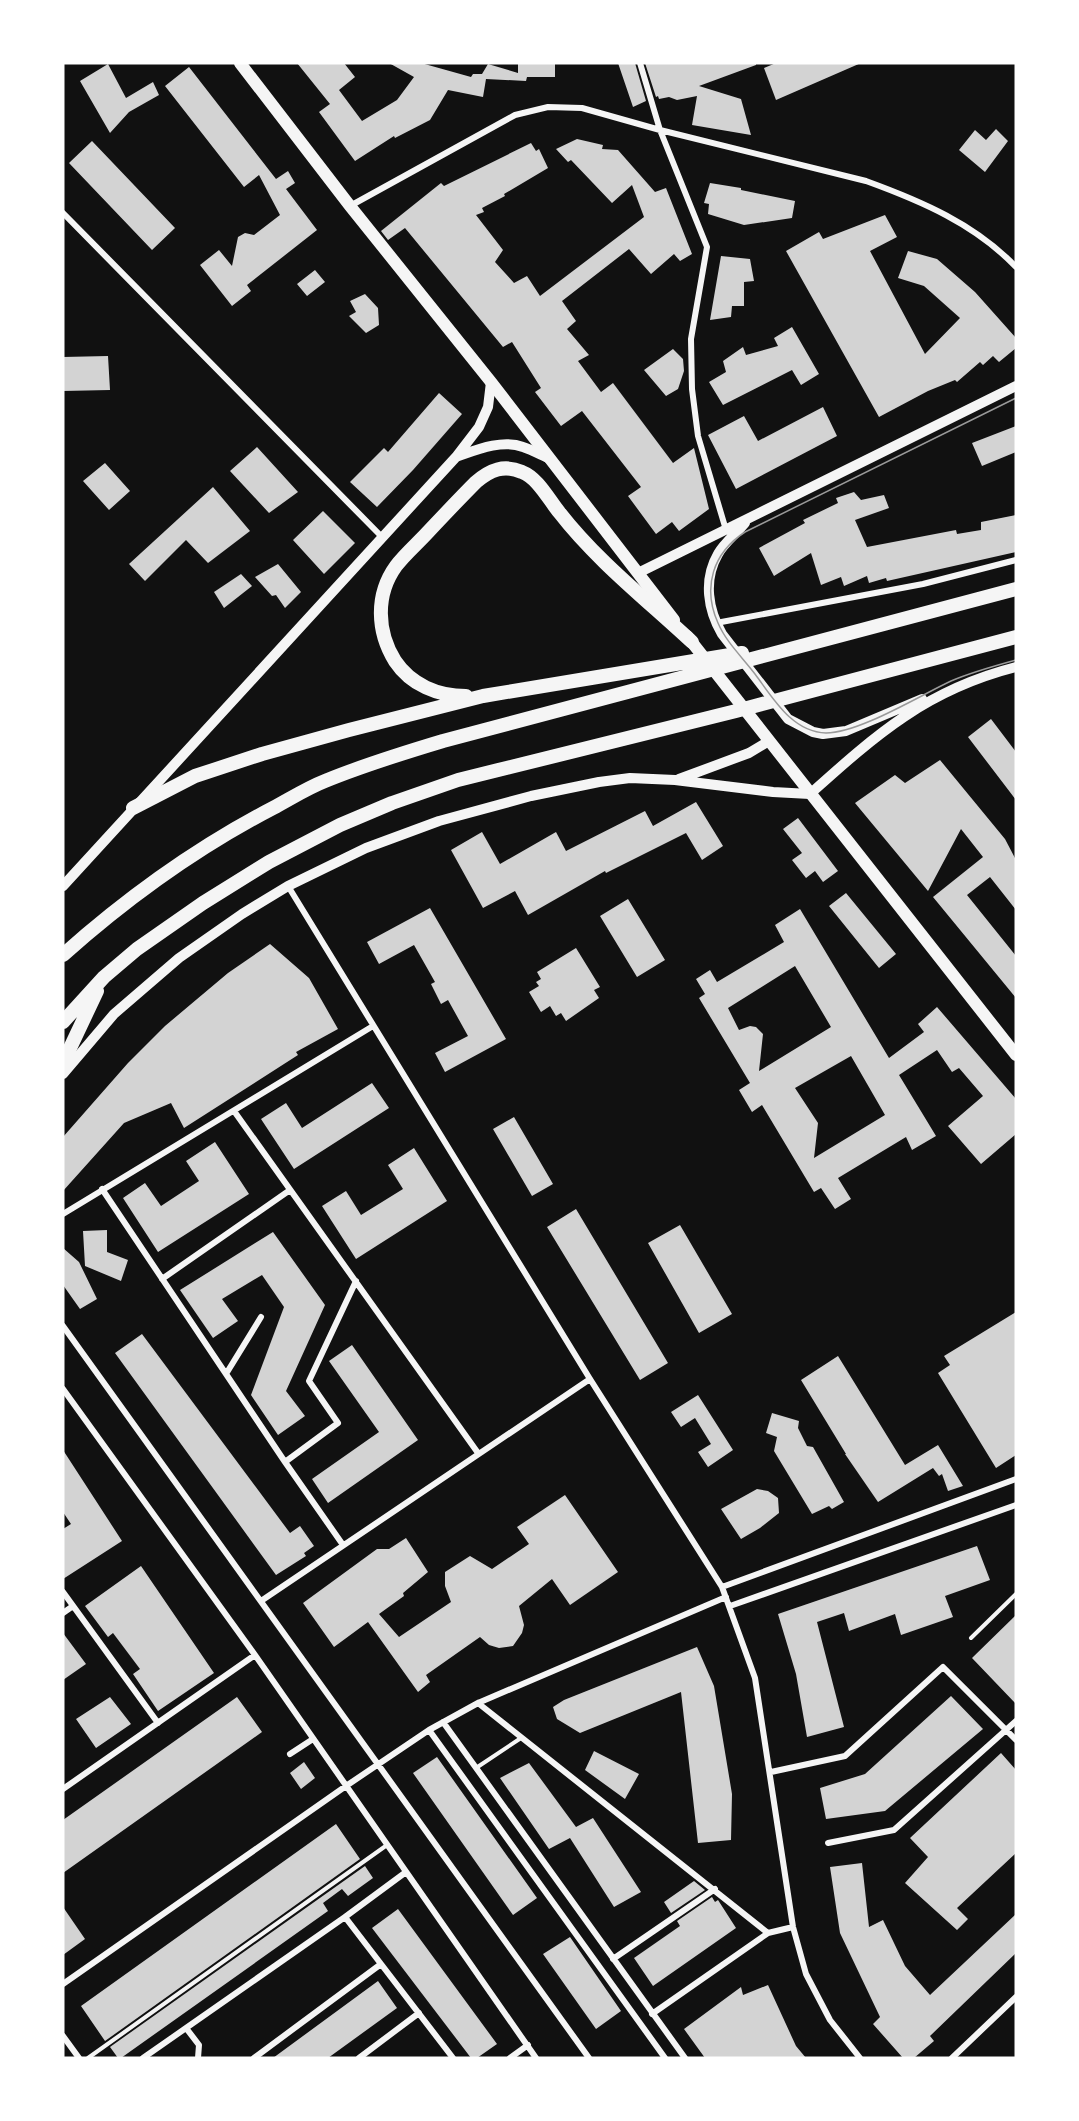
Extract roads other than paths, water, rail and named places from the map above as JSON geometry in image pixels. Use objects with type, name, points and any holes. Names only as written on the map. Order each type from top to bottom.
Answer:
[{"type":"main road","points":[[240,63],[810,794],[1015,1052]]},
{"type":"main road","points":[[483,696],[451,696],[424,688],[401,671],[386,647],[380,619],[383,591],[396,566],[489,471],[506,468],[524,472],[537,484],[578,536],[692,642]]},
{"type":"main road","points":[[63,955],[102,920],[146,886],[199,850],[257,816],[323,782],[443,741],[1016,590]]},
{"type":"main road","points":[[63,1022],[104,976],[137,949],[212,897],[269,862],[340,825],[371,812],[458,780],[736,711],[1016,637]]},
{"type":"main road","points":[[133,808],[195,776],[262,754],[483,696],[812,642]]},
{"type":"main road","points":[[63,1062],[104,976]]},
{"type":"street","points":[[640,63],[660,130],[707,247],[691,339],[692,389],[698,436],[726,530]]},
{"type":"street","points":[[350,206],[515,115],[548,107],[582,108],[660,130],[866,181],[952,217],[983,237],[1016,267]]},
{"type":"street","points":[[63,213],[382,537]]},
{"type":"street","points":[[63,886],[456,457],[479,427],[488,407],[491,382]]},
{"type":"street","points":[[638,573],[1016,386]]},
{"type":"street","points":[[456,457],[498,445],[520,445],[550,459]]},
{"type":"street","points":[[749,519],[718,553],[708,590],[710,605],[722,634],[782,713],[794,723],[813,732],[833,734],[861,726],[956,686],[1016,667]]},
{"type":"street","points":[[716,622],[923,584],[1016,560]]},
{"type":"street","points":[[63,1074],[114,1014],[179,958],[242,914],[288,886],[366,848],[439,821],[531,796],[630,778],[675,780],[773,792],[810,794],[887,728],[956,686]]},
{"type":"street","points":[[675,780],[749,753],[769,741]]},
{"type":"street","points":[[288,886],[590,1379],[722,1587],[755,1678],[793,1927],[806,1974],[830,2019],[858,2058]]},
{"type":"street","points":[[63,1214],[373,1026]]},
{"type":"street","points":[[234,1111],[478,1453]]},
{"type":"street","points":[[102,1189],[343,1545]]},
{"type":"street","points":[[162,1279],[290,1190]]},
{"type":"street","points":[[285,1462],[338,1423],[309,1381],[356,1281]]},
{"type":"street","points":[[226,1374],[261,1317]]},
{"type":"street","points":[[63,1326],[590,2058]]},
{"type":"street","points":[[261,1601],[590,1379]]},
{"type":"street","points":[[63,1389],[255,1655],[536,2058]]},
{"type":"street","points":[[722,1587],[1016,1479]]},
{"type":"street","points":[[730,1606],[1016,1505]]},
{"type":"street","points":[[63,1592],[158,1723]]},
{"type":"street","points":[[63,1984],[345,1786],[429,1730],[478,1703],[726,1597]]},
{"type":"street","points":[[63,1613],[73,1606]]},
{"type":"street","points":[[63,1789],[255,1655]]},
{"type":"street","points":[[771,1772],[845,1756],[943,1667],[1016,1740]]},
{"type":"street","points":[[478,1703],[768,1933]]},
{"type":"street","points":[[828,1843],[894,1830],[1016,1721]]},
{"type":"street","points":[[443,1722],[685,2058]]},
{"type":"street","points":[[429,1730],[665,2058]]},
{"type":"street","points":[[290,1754],[313,1739]]},
{"type":"street","points":[[143,2058],[406,1872]]},
{"type":"street","points":[[613,1959],[715,1889]]},
{"type":"street","points":[[556,1907],[569,1898]]},
{"type":"street","points":[[345,1917],[453,2058]]},
{"type":"street","points":[[652,2014],[768,1933],[793,1927]]},
{"type":"street","points":[[254,2058],[381,1964]]},
{"type":"street","points":[[952,2058],[1016,1997]]},
{"type":"street","points":[[631,2011],[643,2001]]},
{"type":"street","points":[[359,2058],[419,2013]]},
{"type":"street","points":[[186,2028],[199,2045],[198,2058]]},
{"type":"street","points":[[653,2042],[666,2033]]},
{"type":"street","points":[[63,2036],[79,2058]]},
{"type":"street","points":[[510,2058],[528,2045]]},
{"type":"lane","points":[[971,1638],[1016,1594]]},
{"type":"lane","points":[[476,1768],[522,1738]]},
{"type":"lane","points":[[88,2058],[387,1845]]},
{"type":"tram line","points":[[1016,398],[745,532],[725,550],[718,561],[711,584],[713,610],[721,630],[730,643],[784,712],[803,727],[814,731],[826,733],[855,727],[889,713],[951,681],[1016,660]]}]
